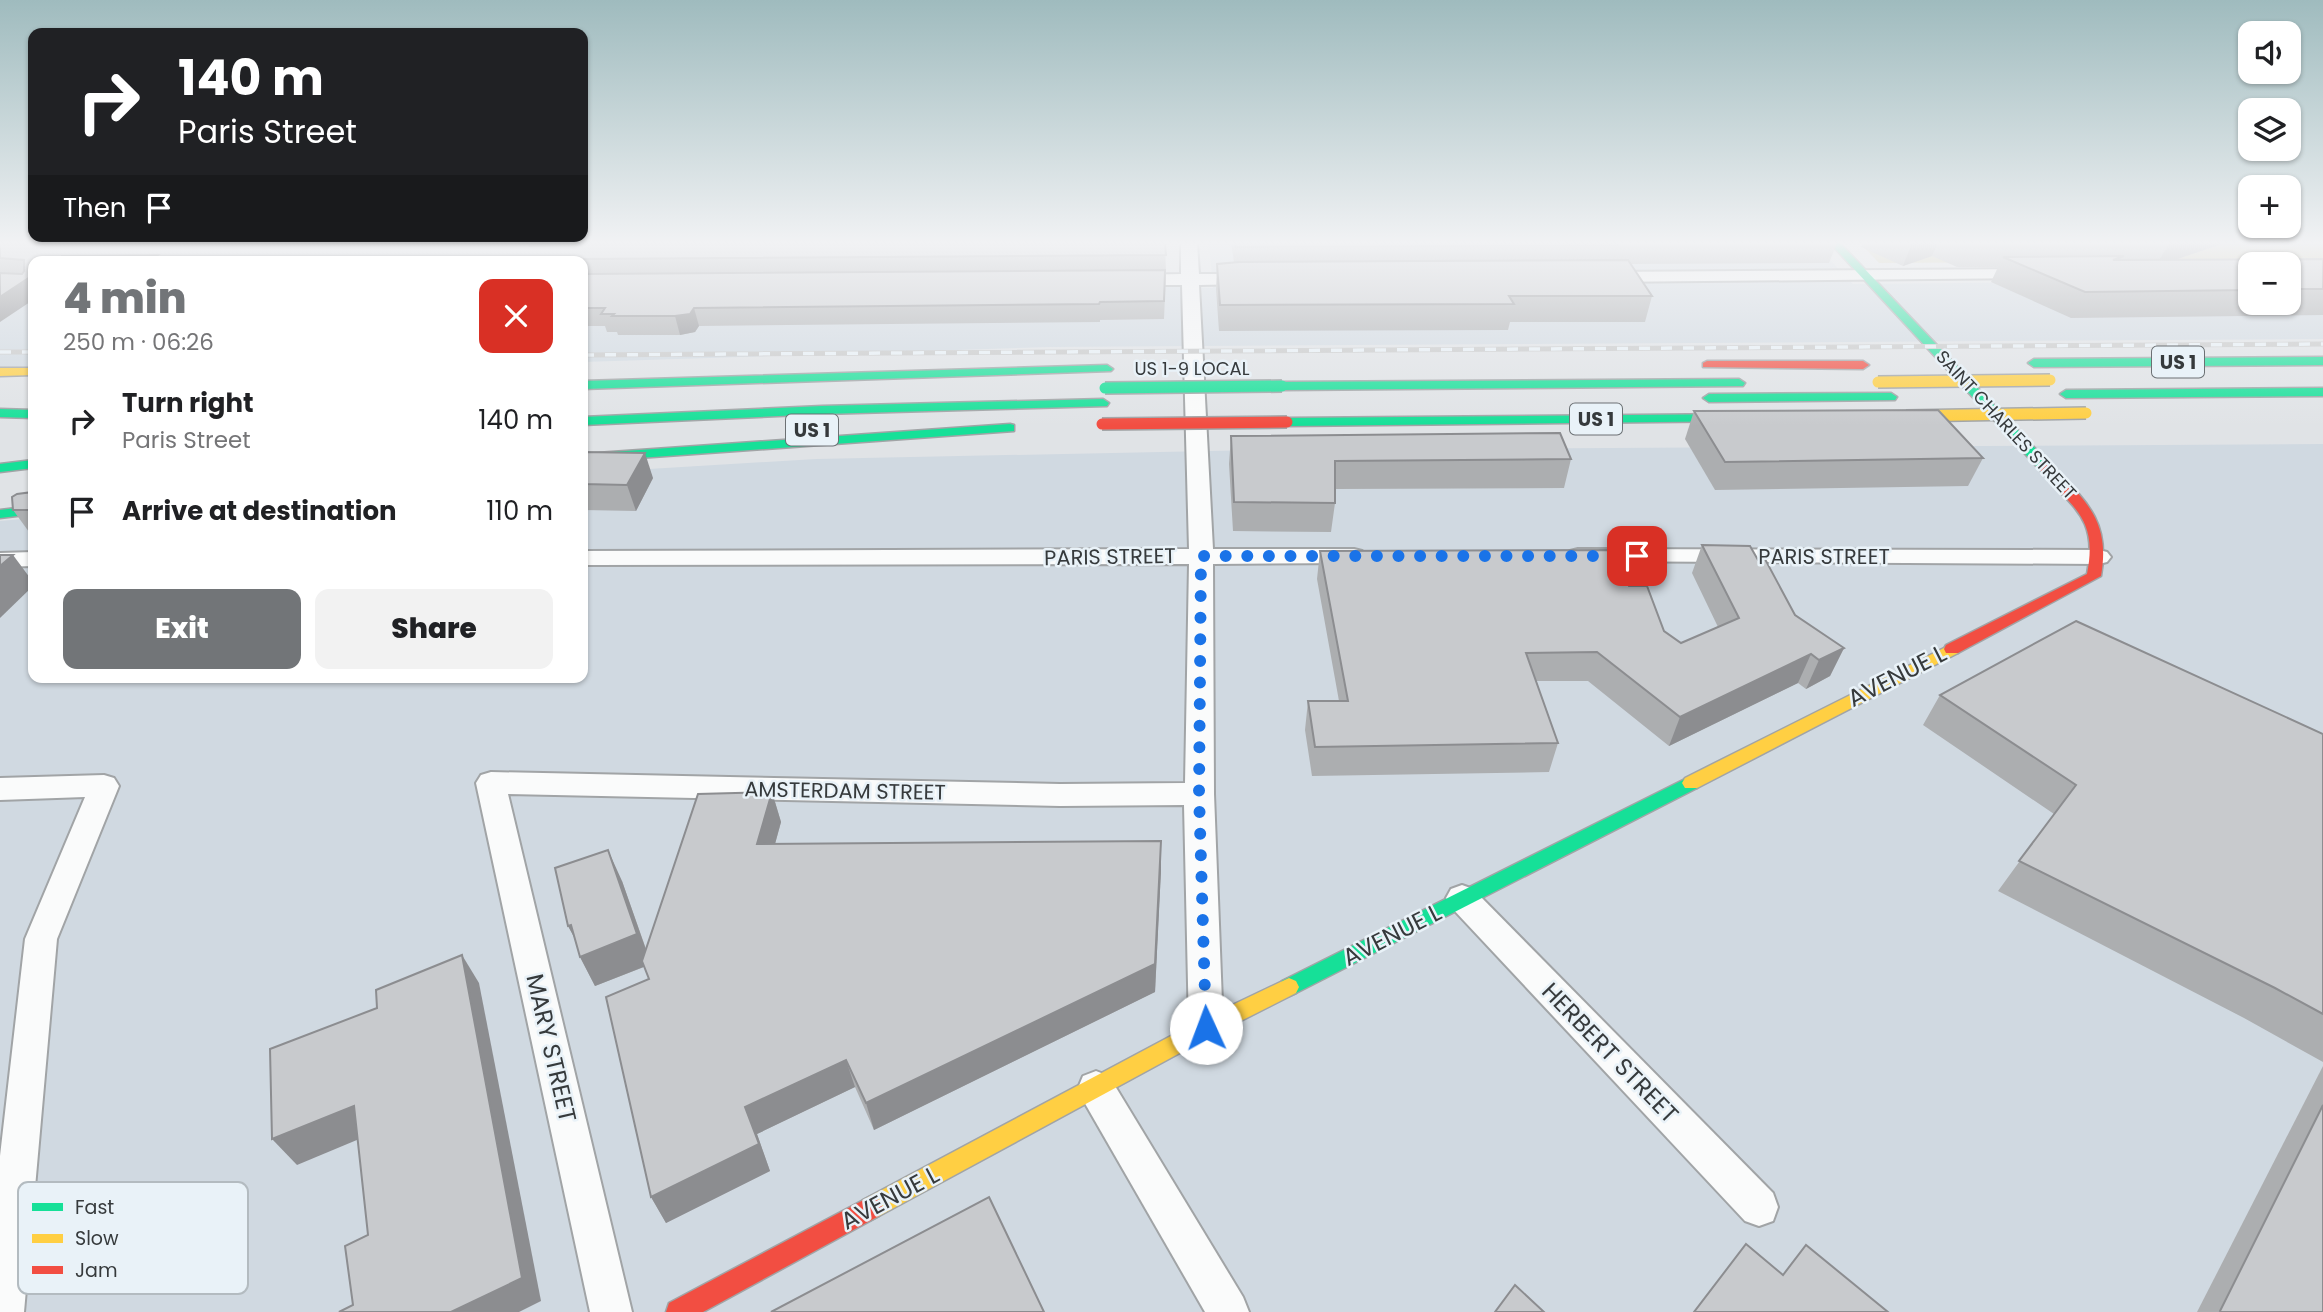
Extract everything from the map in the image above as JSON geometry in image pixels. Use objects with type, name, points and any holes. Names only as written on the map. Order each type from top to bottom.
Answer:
[{"type":"main road","name":"SAINT CHARLES STREET","points":[[1893,304],[2092,517],[2099,557]]},
{"type":"main road","name":"US 1","points":[[2027,363],[2323,360]]},
{"type":"main road","points":[[1928,364],[1968,364]]},
{"type":"main road","points":[[1696,366],[1869,365]]},
{"type":"main road","points":[[588,369],[754,369],[829,376]]},
{"type":"main road","points":[[588,385],[1113,369]]},
{"type":"main road","name":"US 1-9 LOCAL","points":[[1173,369],[1212,369]]},
{"type":"main road","points":[[0,372],[28,372]]},
{"type":"main road","points":[[1283,394],[1878,382],[2323,378]]},
{"type":"main road","points":[[989,389],[1104,395]]},
{"type":"main road","points":[[776,396],[950,390]]},
{"type":"main road","points":[[588,421],[1104,395],[1891,397],[2323,391]]},
{"type":"main road","points":[[1899,416],[2093,412]]},
{"type":"main road","points":[[0,413],[28,414]]},
{"type":"main road","name":"US 1","points":[[1096,424],[1755,417]]},
{"type":"main road","name":"US 1","points":[[588,458],[909,438],[1028,426],[815,430],[595,441]]},
{"type":"main road","points":[[0,468],[28,465]]},
{"type":"main road","points":[[0,514],[28,511]]},
{"type":"main road","name":"AVENUE L","points":[[678,1312],[1206,1028],[2094,576],[2099,557]]},
{"type":"street","points":[[1193,304],[1201,556],[1199,794],[1206,1028]]},
{"type":"street","name":"PARIS STREET","points":[[588,558],[1381,556]]},
{"type":"street","name":"PARIS STREET","points":[[1560,556],[2099,557]]},
{"type":"street","points":[[0,559],[28,559]]},
{"type":"street","name":"AMSTERDAM STREET","points":[[491,783],[1060,795],[1199,794]]},
{"type":"street","name":"MARY STREET","points":[[491,783],[611,1312]]},
{"type":"street","points":[[0,789],[104,786],[41,939],[3,1312]]},
{"type":"street","name":"HERBERT STREET","points":[[1462,898],[1759,1206]]},
{"type":"street","points":[[1096,1088],[1228,1312]]},
{"type":"shaded area","points":[[0,304],[28,304],[28,368],[0,368]]},
{"type":"shaded area","points":[[588,304],[2238,304],[2238,315],[2301,315],[2301,304],[2323,304],[2323,339],[1049,347],[588,362]]},
{"type":"shaded area","points":[[2323,444],[2323,1312],[0,1312],[0,521],[28,518],[28,683],[588,683],[588,473],[816,459],[1256,450]]},
{"type":"building","points":[[588,304],[1076,304],[694,308],[690,314],[675,316],[601,314],[605,308],[588,308]]},
{"type":"building","points":[[1220,304],[1447,304],[1220,305]]},
{"type":"building","points":[[1938,410],[1983,458],[1725,462],[1694,411]]},
{"type":"building","points":[[1560,433],[1571,459],[1335,461],[1335,503],[1234,502],[1231,436]]},
{"type":"building","points":[[588,452],[645,453],[627,485],[588,484]]},
{"type":"building","points":[[28,493],[28,510],[13,510],[12,497]]},
{"type":"building","points":[[1702,545],[1750,546],[1758,560],[1765,559],[1795,615],[1844,648],[1819,660],[1811,654],[1680,717],[1597,652],[1526,653],[1558,743],[1315,747],[1308,701],[1348,701],[1320,551],[1611,550],[1629,586],[1647,586],[1664,631],[1681,643],[1739,618]]},
{"type":"building","points":[[0,555],[13,555],[0,566]]},
{"type":"building","points":[[2076,621],[2323,734],[2323,1014],[2019,861],[2076,785],[1940,695]]},
{"type":"building","points":[[772,792],[757,844],[1161,841],[1155,964],[866,1103],[846,1060],[745,1107],[759,1144],[651,1197],[606,997],[649,979],[642,961],[698,794]]},
{"type":"building","points":[[608,850],[637,934],[580,957],[571,925],[568,926],[555,868]]},
{"type":"building","points":[[462,955],[522,1278],[451,1312],[339,1312],[353,1305],[345,1246],[368,1235],[354,1106],[272,1139],[270,1049],[377,1008],[376,990]]},
{"type":"building","points":[[2323,1105],[2323,1312],[2221,1312],[2220,1311]]},
{"type":"building","points":[[989,1197],[1044,1312],[771,1312]]},
{"type":"building","points":[[1746,1244],[1783,1275],[1806,1245],[1888,1312],[1694,1312]]},
{"type":"building","points":[[1515,1285],[1544,1312],[1495,1312]]},
{"type":"railway","points":[[588,355],[2323,344]]},
{"type":"railway","points":[[0,352],[28,352]]},
{"type":"traffic: fast","points":[[1892,304],[2044,466]]},
{"type":"traffic: fast","points":[[2034,363],[2323,361]]},
{"type":"traffic: fast","points":[[588,385],[1107,369]]},
{"type":"traffic: fast","points":[[1282,386],[1739,383]]},
{"type":"traffic: fast","points":[[1105,388],[1282,386]]},
{"type":"traffic: fast","points":[[2066,394],[2323,392]]},
{"type":"traffic: fast","points":[[1709,398],[1891,397]]},
{"type":"traffic: fast","points":[[588,421],[822,410],[1103,403]]},
{"type":"traffic: fast","points":[[0,413],[28,414]]},
{"type":"traffic: fast","points":[[1287,422],[1743,418]]},
{"type":"traffic: fast","points":[[588,458],[1010,428]]},
{"type":"traffic: fast","points":[[0,468],[28,465]]},
{"type":"traffic: fast","points":[[0,514],[28,511]]},
{"type":"traffic: fast","points":[[1289,987],[1691,783]]},
{"type":"traffic: slow","points":[[0,372],[28,372]]},
{"type":"traffic: slow","points":[[1878,382],[2050,380]]},
{"type":"traffic: slow","points":[[1906,416],[2086,413]]},
{"type":"traffic: slow","points":[[1691,783],[1952,649]]},
{"type":"traffic: slow","points":[[871,1208],[1206,1028],[1289,987]]},
{"type":"traffic: jam","points":[[1707,365],[1863,365]]},
{"type":"traffic: jam","points":[[1102,424],[1287,422]]},
{"type":"traffic: jam","points":[[1952,649],[2094,576],[2098,557],[2094,527],[2079,502],[2044,466]]},
{"type":"traffic: jam","points":[[678,1312],[871,1208]]},
{"type":"route","points":[[1206,1028],[1199,794],[1201,556],[1637,556]]}]
